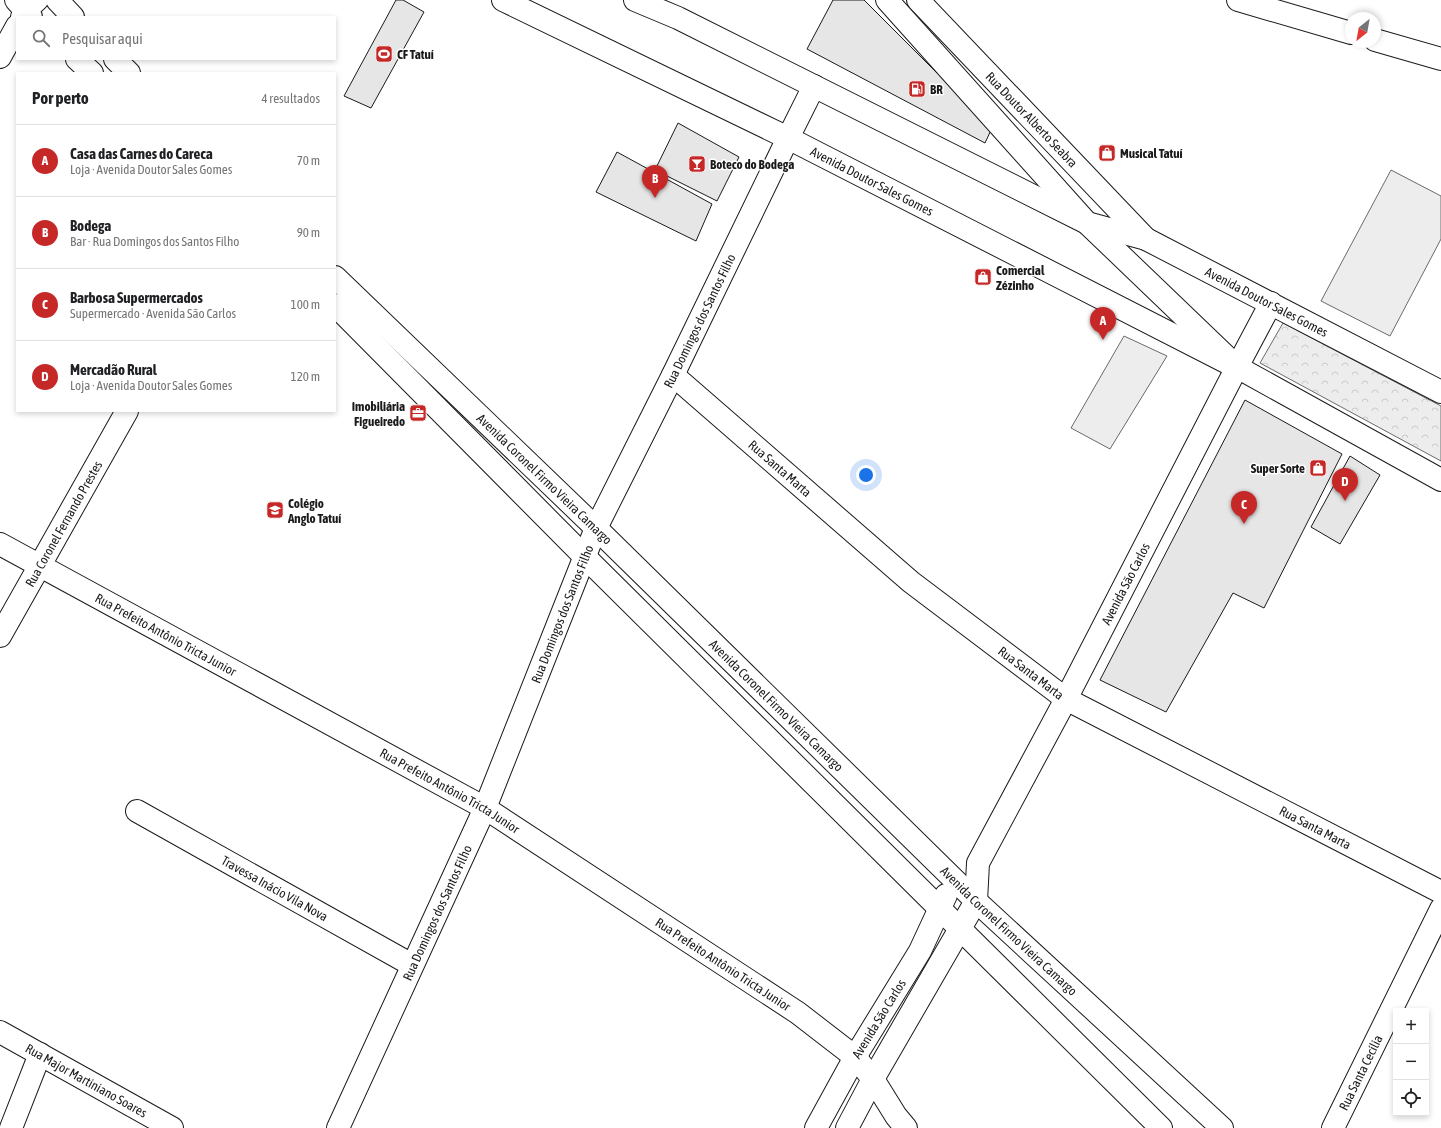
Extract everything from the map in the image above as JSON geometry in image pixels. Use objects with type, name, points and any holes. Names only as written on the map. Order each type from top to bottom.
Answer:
[{"type":"main road","points":[[57,0],[72,16]]},
{"type":"main road","name":"Avenida Doutor Sales Gomes","points":[[503,0],[788,138],[1237,367],[1441,480]]},
{"type":"main road","name":"Avenida Doutor Sales Gomes","points":[[635,0],[678,18],[1088,224],[1146,240],[1271,303],[1441,392]]},
{"type":"main road","name":"Rua Doutor Alberto Seabra","points":[[886,0],[1088,224]]},
{"type":"main road","name":"Rua Doutor Alberto Seabra","points":[[918,0],[1146,240]]},
{"type":"main road","points":[[1238,0],[1345,31]]},
{"type":"main road","points":[[0,57],[16,28]]},
{"type":"main road","points":[[1381,42],[1441,59]]},
{"type":"main road","points":[[78,60],[91,72]]},
{"type":"main road","points":[[116,60],[128,72]]},
{"type":"main road","name":"Rua Domingos dos Santos Filho","points":[[338,1128],[485,808],[596,528],[673,375],[814,86]]},
{"type":"main road","name":"Avenida Doutor Sales Gomes","points":[[1088,224],[1237,367]]},
{"type":"main road","name":"Avenida Coronel Firmo Vieira Camargo","points":[[336,278],[596,528],[976,901],[1222,1128]]},
{"type":"main road","name":"Avenida São Carlos","points":[[978,863],[1066,699],[1271,303]]},
{"type":"main road","name":"Avenida Coronel Firmo Vieira Camargo","points":[[336,306],[584,556],[1161,1128]]},
{"type":"main road","name":"Rua Santa Marta","points":[[673,375],[911,582],[1066,699],[1441,892]]},
{"type":"main road","name":"Rua Coronel Fernando Prestes","points":[[0,636],[126,412]]},
{"type":"main road","name":"Rua Prefeito Antônio Tricta Junior","points":[[6,552],[39,566],[485,808],[798,1013],[855,1057],[873,1079],[896,1116],[906,1128]]},
{"type":"main road","name":"Travessa Inácio Vila Nova","points":[[137,811],[412,965]]},
{"type":"main road","points":[[954,879],[978,863]]},
{"type":"main road","points":[[976,901],[978,863]]},
{"type":"main road","name":"Avenida São Carlos","points":[[816,1128],[855,1057],[920,951],[954,879]]},
{"type":"main road","name":"Avenida São Carlos","points":[[847,1128],[873,1079],[976,901]]},
{"type":"main road","name":"Rua Santa Cecília","points":[[1333,1128],[1441,909]]},
{"type":"main road","name":"Rua Major Martiniano Soares","points":[[0,1032],[172,1128]]},
{"type":"main road","points":[[11,1128],[40,1054]]},
{"type":"green space","points":[[1283,323],[1441,406],[1441,461],[1260,363]]},
{"type":"shaded area","points":[[1391,170],[1441,196],[1441,239],[1390,336],[1321,301]]},
{"type":"shaded area","points":[[1124,336],[1167,356],[1110,449],[1071,428]]},
{"type":"building","name":"CF Tatuí","points":[[396,0],[403,0],[424,12],[371,108],[344,96]]},
{"type":"building","name":"BR","points":[[833,0],[864,0],[992,128],[985,143],[807,49]]},
{"type":"building","name":"Boteco do Bodega","points":[[678,123],[739,157],[717,201],[655,170]]},
{"type":"building","points":[[617,152],[712,204],[696,241],[596,192]]},
{"type":"building","points":[[1245,400],[1342,454],[1264,608],[1233,593],[1166,712],[1100,680]]},
{"type":"building","points":[[1350,456],[1380,475],[1340,544],[1311,527]]},
{"type":"place","name":"CF Tatuí","points":[[384,54]]},
{"type":"place","name":"BR","points":[[917,89]]},
{"type":"place","name":"Musical Tatuí","points":[[1107,153]]},
{"type":"place","name":"Boteco do Bodega","points":[[697,164]]},
{"type":"place","name":"Bodega","points":[[655,198]]},
{"type":"place","name":"Comercial Zézinho","points":[[983,277]]},
{"type":"place","name":"Casa das Carnes do Careca","points":[[1103,340]]},
{"type":"place","name":"Imobiliária Figueiredo","points":[[418,413]]},
{"type":"place","name":"Super Sorte","points":[[1318,468]]},
{"type":"place","name":"Mercadão Rural","points":[[1345,501]]},
{"type":"place","name":"Colégio Anglo Tatuí","points":[[275,510]]},
{"type":"place","name":"Barbosa Supermercados","points":[[1244,524]]}]
